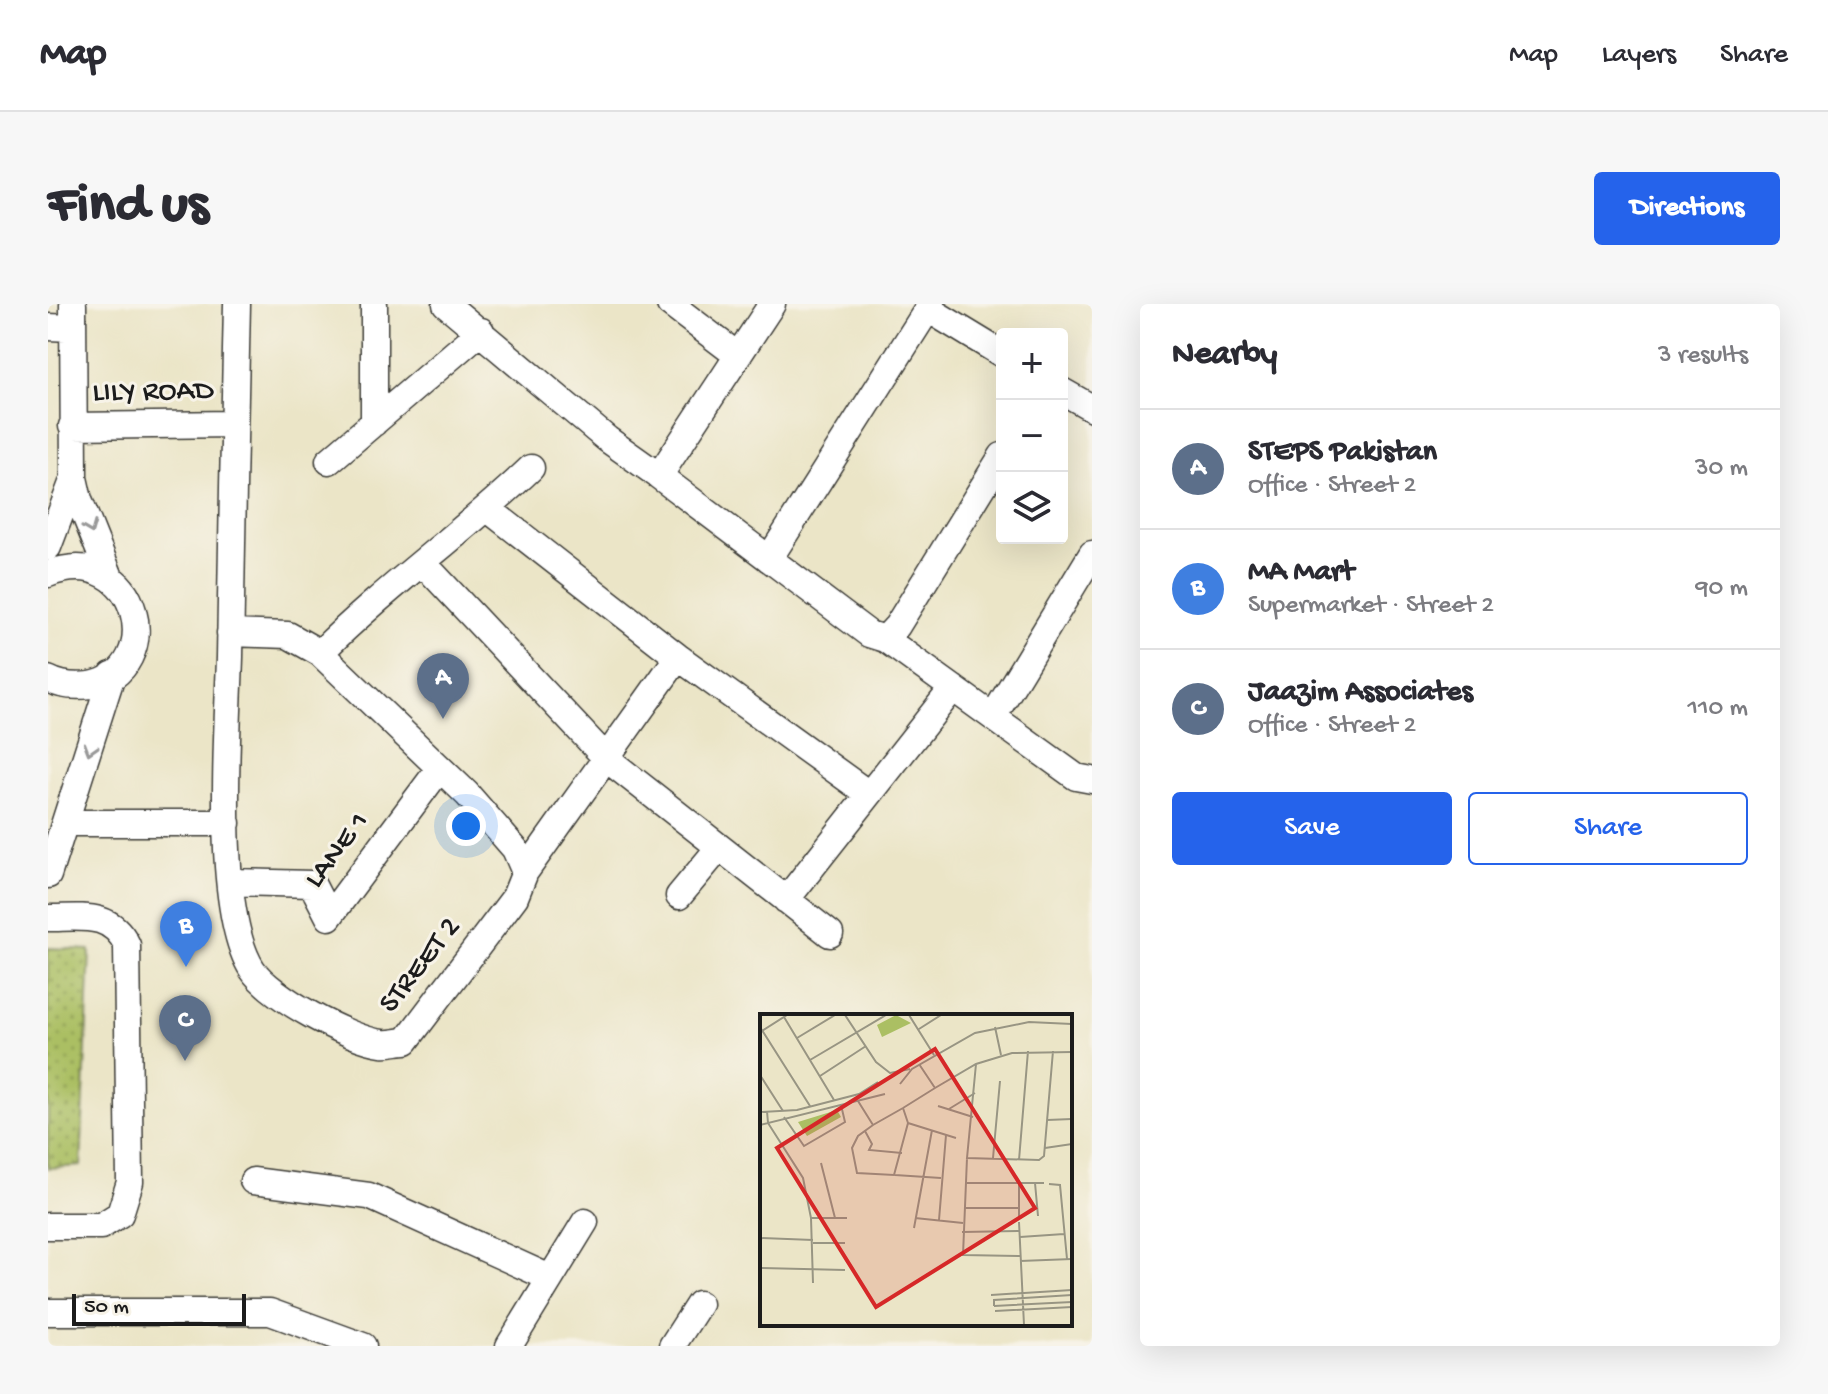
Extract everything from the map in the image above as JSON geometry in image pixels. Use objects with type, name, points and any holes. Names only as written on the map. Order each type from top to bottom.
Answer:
[{"type":"street","name":"STREET 2","points":[[237,304],[227,823],[234,927],[252,968],[270,991],[308,1014],[381,1043],[406,1041],[515,897],[525,872],[678,657]]},
{"type":"street","points":[[374,304],[374,423]]},
{"type":"street","points":[[446,304],[607,439],[869,634],[885,639],[1076,777],[1092,780]]},
{"type":"street","points":[[670,304],[737,355]]},
{"type":"street","points":[[659,476],[772,304]]},
{"type":"street","points":[[769,559],[930,306],[996,350]]},
{"type":"street","points":[[64,320],[74,478],[79,500],[110,577]]},
{"type":"street","points":[[329,461],[481,331]]},
{"type":"street","points":[[1068,394],[1092,408]]},
{"type":"street","name":"LILY ROAD","points":[[72,426],[234,424]]},
{"type":"street","points":[[885,639],[897,626],[996,466]]},
{"type":"street","points":[[320,653],[363,610],[488,509],[531,468]]},
{"type":"street","points":[[48,547],[74,478]]},
{"type":"street","points":[[488,509],[678,657],[867,793]]},
{"type":"street","points":[[993,717],[1092,554]]},
{"type":"street","points":[[423,563],[607,759],[830,934]]},
{"type":"street","points":[[48,574],[66,567],[89,568],[110,577],[126,593],[135,614],[136,637],[128,658],[112,675],[95,684],[75,687],[48,679]]},
{"type":"street","points":[[230,633],[288,635],[320,653],[440,768],[515,849],[525,872]]},
{"type":"street","points":[[48,875],[112,675]]},
{"type":"street","points":[[786,900],[867,793],[953,688]]},
{"type":"street","name":"LANE 1","points":[[231,882],[312,884],[329,917],[440,768]]},
{"type":"street","points":[[66,823],[227,823]]},
{"type":"street","points":[[679,896],[718,849]]},
{"type":"street","points":[[48,918],[102,918],[119,930],[127,945],[130,1182],[120,1214],[101,1226],[48,1226]]},
{"type":"street","points":[[253,1181],[369,1196],[550,1278]]},
{"type":"street","points":[[509,1346],[585,1222]]},
{"type":"street","points":[[672,1346],[699,1304]]},
{"type":"street","points":[[48,1312],[270,1312],[363,1346]]},
{"type":"green space","points":[[48,948],[90,950],[81,1166],[48,1168]]},
{"type":"place","name":"STEPS Pakistan","points":[[443,719]]},
{"type":"place","name":"MA Mart","points":[[186,967]]},
{"type":"place","name":"Jaazim Associates","points":[[185,1061]]}]
